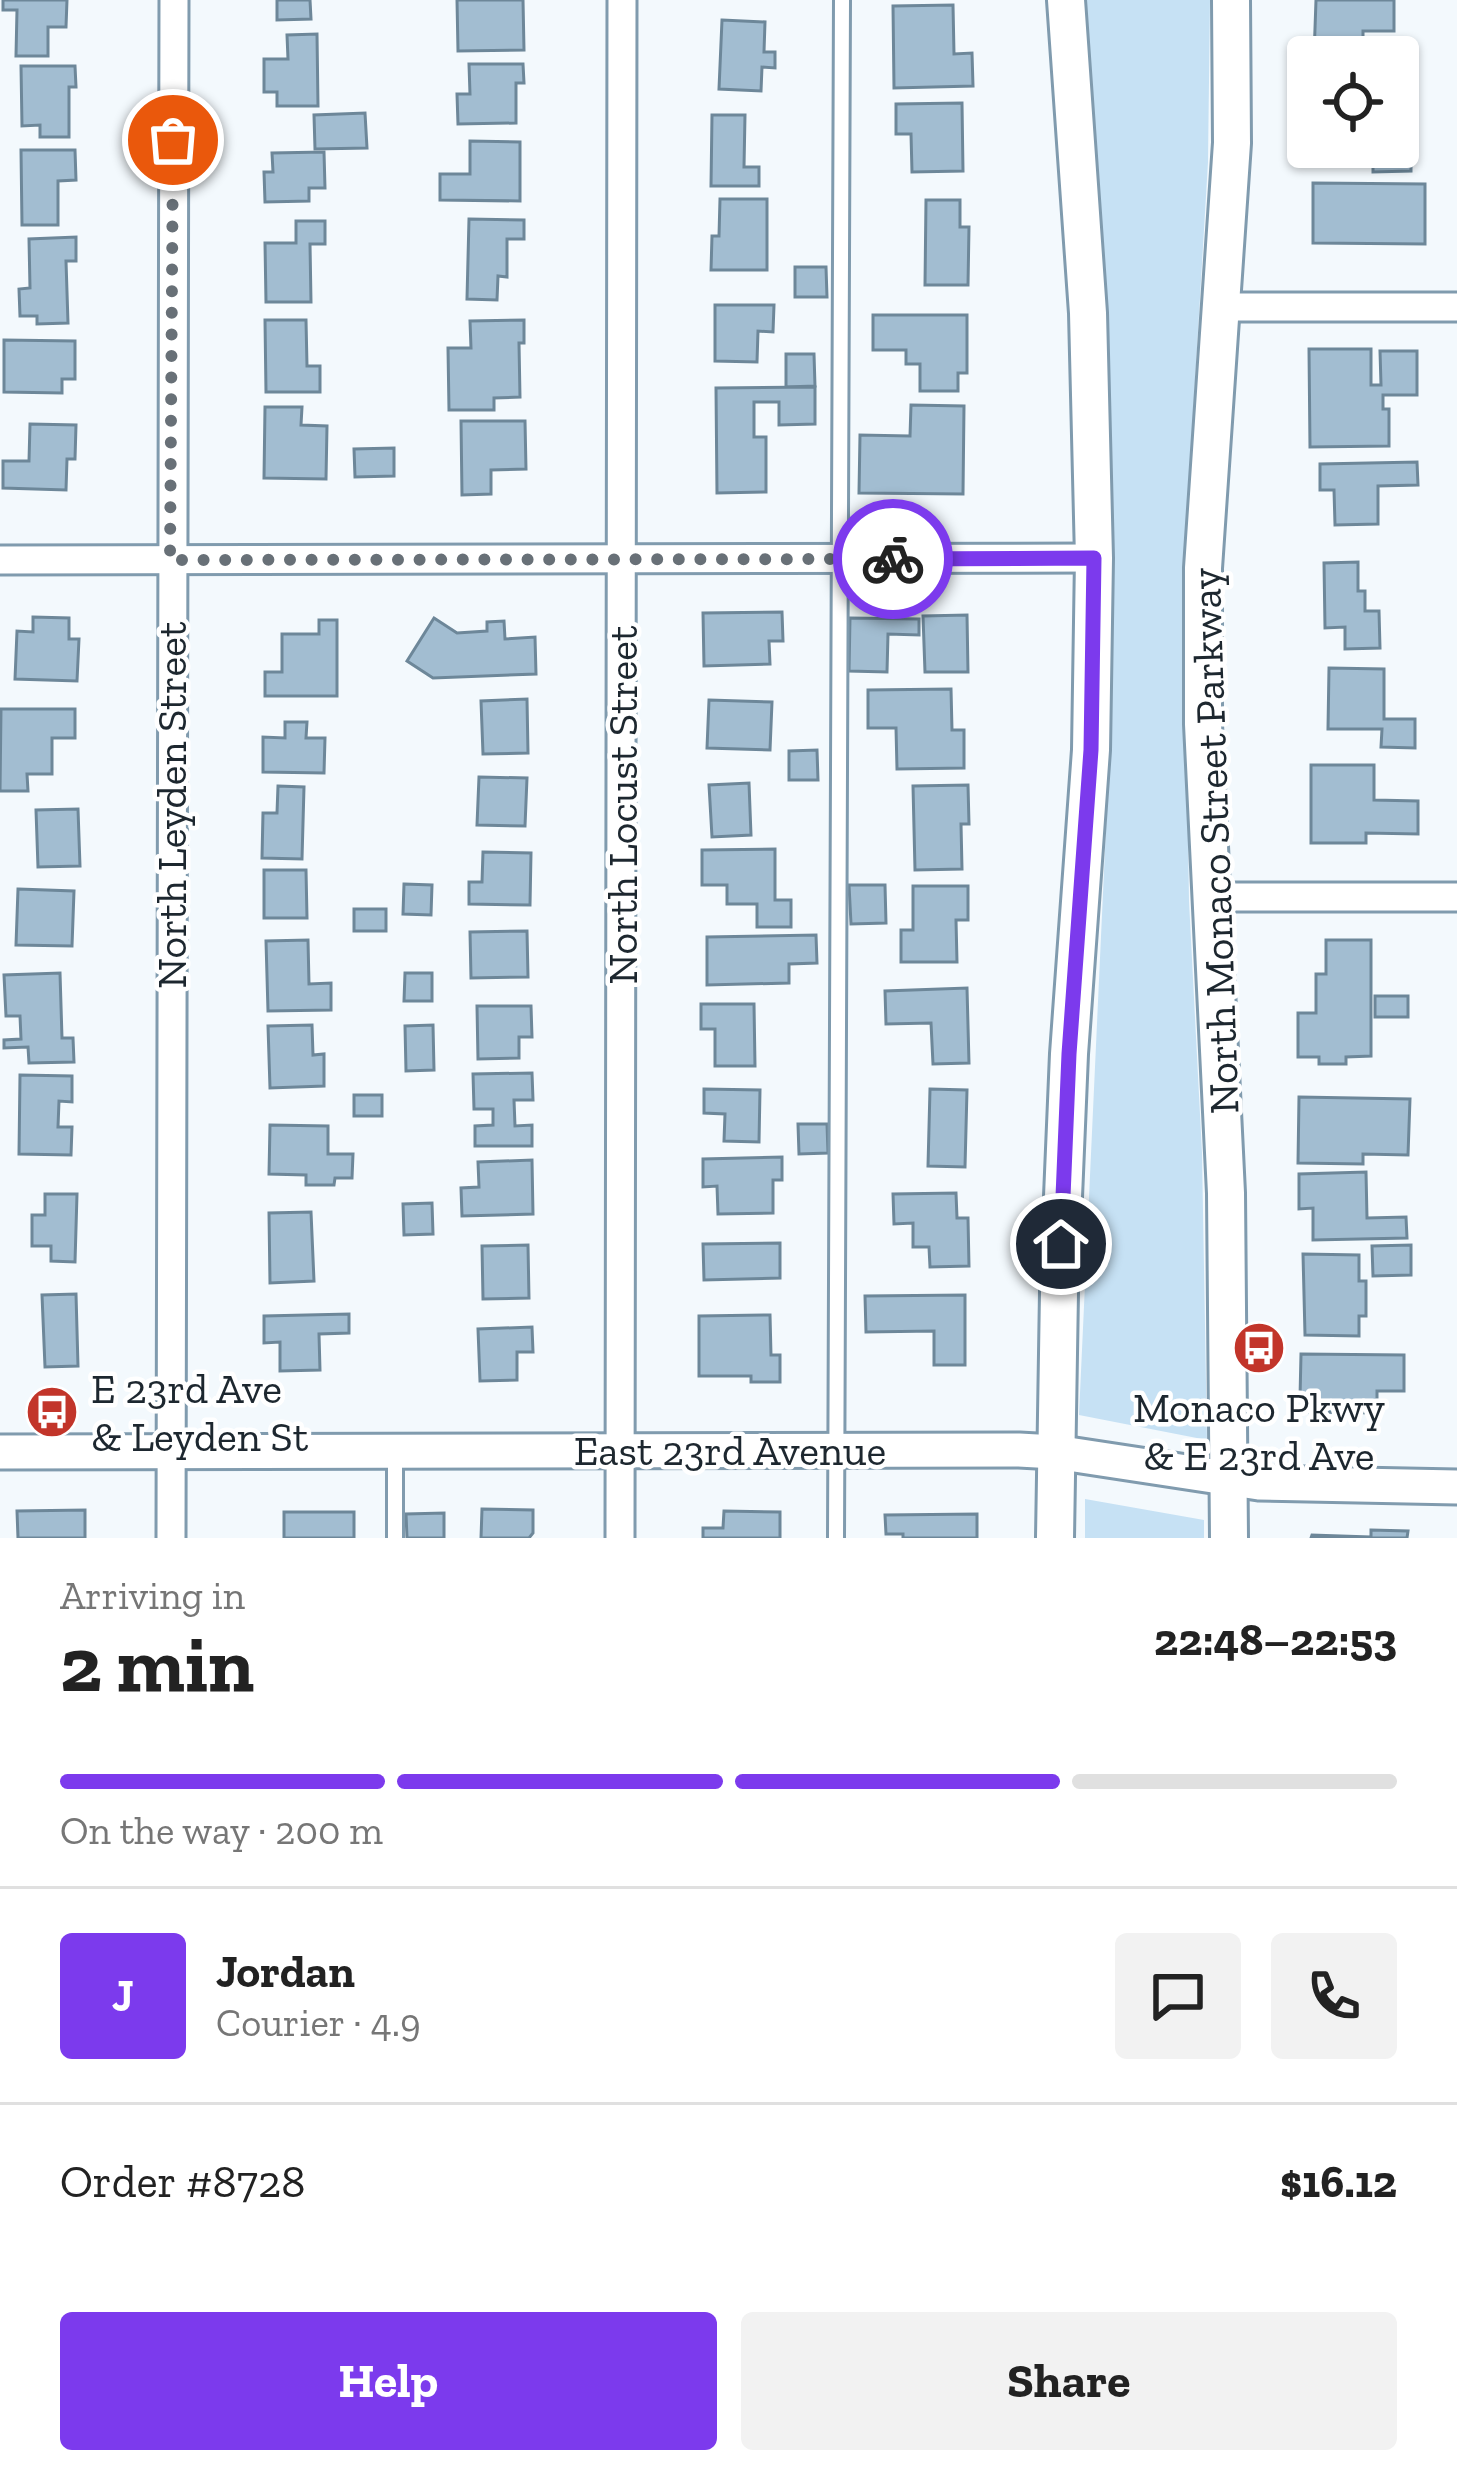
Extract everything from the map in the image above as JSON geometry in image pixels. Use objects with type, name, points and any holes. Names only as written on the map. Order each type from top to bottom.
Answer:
[{"type":"main road","points":[[1055,1538],[1069,1054],[1091,750],[1094,558],[1088,313],[1066,0]]},
{"type":"main road","name":"North Monaco Street Parkway","points":[[1229,1538],[1228,1234],[1203,724],[1203,568],[1232,143],[1231,0]]},
{"type":"street","name":"North Leyden Street","points":[[171,1538],[174,0]]},
{"type":"street","name":"North Locust Street","points":[[620,1538],[622,0]]},
{"type":"street","points":[[1219,307],[1457,307]]},
{"type":"street","points":[[0,560],[1094,558]]},
{"type":"street","points":[[1213,897],[1457,897]]},
{"type":"street","name":"East 23rd Avenue","points":[[0,1452],[1055,1452],[1307,1486],[1457,1487]]},
{"type":"lane","points":[[836,1538],[842,0]]},
{"type":"lane","points":[[395,1450],[395,1538]]},
{"type":"shaded area","points":[[1082,0],[1210,0],[1208,162],[1184,569],[1189,901],[1202,1153],[1207,1440],[1079,1415],[1111,719],[1106,401]]},
{"type":"shaded area","points":[[1085,1499],[1204,1520],[1204,1538],[1085,1538]]},
{"type":"building","points":[[3,0],[67,0],[66,27],[48,27],[48,56],[16,56],[17,10],[3,10]]},
{"type":"building","points":[[277,0],[310,0],[311,19],[277,20]]},
{"type":"building","points":[[457,0],[523,0],[524,50],[458,51]]},
{"type":"building","points":[[1316,0],[1394,0],[1394,31],[1315,36]]},
{"type":"building","points":[[953,5],[954,54],[972,53],[973,86],[894,88],[893,6]]},
{"type":"building","points":[[722,20],[765,22],[764,52],[775,52],[775,68],[762,67],[761,91],[719,89]]},
{"type":"building","points":[[317,34],[318,106],[277,106],[277,92],[264,92],[264,59],[288,59],[287,35]]},
{"type":"building","points":[[469,64],[523,64],[524,83],[516,83],[516,123],[458,124],[457,94],[470,94]]},
{"type":"building","points":[[21,66],[75,66],[76,87],[69,87],[69,137],[40,137],[40,125],[22,126]]},
{"type":"building","points":[[962,103],[963,171],[912,172],[911,134],[896,134],[896,104]]},
{"type":"building","points":[[365,113],[367,148],[315,149],[314,115]]},
{"type":"building","points":[[712,115],[745,115],[744,167],[759,167],[759,186],[711,186]]},
{"type":"building","points":[[470,141],[520,142],[520,201],[440,200],[440,174],[470,174]]},
{"type":"building","points":[[21,150],[75,150],[76,180],[58,181],[58,225],[22,225]]},
{"type":"building","points":[[324,152],[325,188],[309,188],[309,201],[265,202],[264,172],[273,172],[272,153]]},
{"type":"building","points":[[1373,168],[1411,168],[1411,171],[1373,172]]},
{"type":"building","points":[[1313,183],[1425,184],[1425,244],[1313,243]]},
{"type":"building","points":[[720,199],[767,199],[767,270],[711,270],[712,236],[719,236]]},
{"type":"building","points":[[926,200],[960,200],[960,227],[969,227],[968,285],[925,285]]},
{"type":"building","points":[[469,219],[524,220],[524,239],[507,239],[507,277],[498,276],[497,300],[467,299]]},
{"type":"building","points":[[296,221],[325,221],[325,244],[310,244],[311,302],[266,302],[265,243],[296,243]]},
{"type":"building","points":[[76,237],[76,261],[66,261],[68,323],[37,324],[37,316],[20,316],[19,289],[30,288],[29,239]]},
{"type":"building","points":[[795,267],[826,267],[827,297],[795,297]]},
{"type":"building","points":[[715,305],[774,305],[773,332],[758,331],[757,362],[715,361]]},
{"type":"building","points":[[873,315],[967,315],[967,373],[958,373],[958,391],[920,391],[920,364],[906,364],[906,350],[873,350]]},
{"type":"building","points":[[265,320],[306,320],[307,366],[320,366],[320,392],[266,392]]},
{"type":"building","points":[[524,320],[524,343],[519,343],[520,397],[494,398],[494,410],[449,410],[448,348],[471,348],[470,321]]},
{"type":"building","points":[[4,340],[75,341],[75,379],[62,379],[62,393],[4,392]]},
{"type":"building","points":[[1309,349],[1371,349],[1371,385],[1381,385],[1380,351],[1417,351],[1417,395],[1383,395],[1383,409],[1389,409],[1389,446],[1310,447]]},
{"type":"building","points":[[786,354],[814,354],[815,386],[786,387]]},
{"type":"building","points":[[815,387],[815,424],[779,425],[779,402],[754,402],[754,437],[766,437],[766,492],[717,493],[716,388]]},
{"type":"building","points":[[911,405],[964,406],[963,494],[859,493],[860,435],[910,436]]},
{"type":"building","points":[[265,407],[302,407],[301,425],[327,426],[326,479],[264,478]]},
{"type":"building","points":[[461,421],[525,421],[526,469],[491,470],[491,494],[462,495]]},
{"type":"building","points":[[30,424],[76,425],[75,459],[67,459],[66,490],[3,488],[3,461],[29,461]]},
{"type":"building","points":[[394,448],[394,476],[355,477],[354,449]]},
{"type":"building","points":[[1417,462],[1418,485],[1378,486],[1378,524],[1335,525],[1334,490],[1320,490],[1320,464]]},
{"type":"building","points":[[1358,562],[1358,591],[1365,591],[1365,611],[1379,611],[1380,648],[1345,649],[1345,627],[1325,628],[1324,563]]},
{"type":"building","points":[[782,612],[783,641],[769,641],[770,664],[704,666],[703,613]]},
{"type":"building","points":[[967,615],[968,672],[925,672],[923,616]]},
{"type":"building","points":[[33,617],[69,618],[69,639],[79,639],[77,681],[15,679],[17,631],[33,632]]},
{"type":"building","points":[[434,618],[457,633],[487,631],[487,622],[504,621],[505,639],[535,637],[536,674],[433,678],[407,661]]},
{"type":"building","points":[[850,618],[919,619],[919,635],[888,634],[887,672],[849,671]]},
{"type":"building","points":[[319,620],[337,620],[337,696],[265,696],[265,672],[282,672],[282,634],[319,634]]},
{"type":"building","points":[[1329,668],[1384,669],[1384,719],[1415,719],[1415,748],[1381,747],[1382,729],[1328,729]]},
{"type":"building","points":[[951,689],[952,730],[964,730],[964,768],[897,769],[896,728],[868,728],[868,690]]},
{"type":"building","points":[[527,699],[528,753],[483,754],[481,701]]},
{"type":"building","points":[[709,700],[772,702],[770,750],[707,748]]},
{"type":"building","points":[[1,709],[75,709],[75,738],[52,738],[52,774],[27,774],[28,791],[0,791]]},
{"type":"building","points":[[285,722],[307,722],[306,738],[325,738],[324,773],[263,772],[263,737],[285,738]]},
{"type":"building","points":[[817,750],[818,780],[789,780],[789,751]]},
{"type":"building","points":[[1311,765],[1374,765],[1374,800],[1418,801],[1418,834],[1366,833],[1366,843],[1311,843]]},
{"type":"building","points":[[479,777],[527,778],[525,826],[477,825]]},
{"type":"building","points":[[749,783],[751,835],[712,837],[709,785]]},
{"type":"building","points":[[968,785],[969,824],[961,824],[962,869],[915,870],[913,786]]},
{"type":"building","points":[[278,786],[304,787],[302,859],[262,858],[263,813],[277,813]]},
{"type":"building","points":[[78,809],[80,866],[38,867],[36,810]]},
{"type":"building","points":[[775,849],[775,900],[791,900],[791,927],[757,927],[757,904],[727,904],[727,885],[702,885],[702,850]]},
{"type":"building","points":[[483,852],[531,853],[530,905],[469,904],[469,882],[482,882]]},
{"type":"building","points":[[264,870],[306,870],[307,918],[264,918]]},
{"type":"building","points":[[404,884],[432,885],[431,915],[403,914]]},
{"type":"building","points":[[849,885],[885,885],[886,923],[851,924]]},
{"type":"building","points":[[913,886],[968,886],[968,920],[956,920],[957,962],[901,962],[901,930],[913,930]]},
{"type":"building","points":[[18,889],[74,891],[72,946],[16,945]]},
{"type":"building","points":[[354,909],[386,909],[386,931],[354,931]]},
{"type":"building","points":[[527,931],[528,977],[471,978],[470,932]]},
{"type":"building","points":[[816,935],[817,963],[789,964],[789,983],[707,985],[707,937]]},
{"type":"building","points":[[308,940],[309,984],[331,983],[331,1010],[268,1011],[266,941]]},
{"type":"building","points":[[1326,940],[1371,940],[1371,1056],[1346,1057],[1346,1064],[1319,1064],[1319,1057],[1298,1057],[1298,1013],[1316,1013],[1316,974],[1326,974]]},
{"type":"building","points":[[60,973],[62,1038],[73,1038],[74,1062],[29,1063],[28,1047],[4,1048],[4,1040],[21,1039],[20,1016],[6,1016],[4,975]]},
{"type":"building","points":[[405,973],[432,973],[432,1001],[404,1001]]},
{"type":"building","points":[[967,988],[969,1063],[933,1064],[931,1023],[886,1024],[885,991]]},
{"type":"building","points":[[1375,996],[1408,996],[1408,1017],[1375,1017]]},
{"type":"building","points":[[701,1004],[754,1004],[755,1066],[715,1066],[715,1029],[701,1029]]},
{"type":"building","points":[[477,1006],[531,1006],[532,1037],[519,1037],[519,1058],[478,1059]]},
{"type":"building","points":[[312,1025],[313,1055],[324,1054],[324,1086],[270,1088],[268,1026]]},
{"type":"building","points":[[433,1025],[434,1070],[406,1071],[405,1026]]},
{"type":"building","points":[[532,1073],[533,1100],[514,1100],[515,1126],[532,1125],[532,1146],[475,1146],[475,1126],[493,1125],[493,1109],[474,1109],[473,1074]]},
{"type":"building","points":[[20,1075],[72,1076],[72,1102],[59,1101],[58,1127],[72,1127],[71,1155],[19,1154]]},
{"type":"building","points":[[704,1089],[760,1090],[759,1142],[724,1141],[725,1114],[704,1113]]},
{"type":"building","points":[[930,1089],[967,1090],[965,1167],[928,1166]]},
{"type":"building","points":[[354,1095],[382,1095],[382,1116],[354,1116]]},
{"type":"building","points":[[1299,1097],[1410,1099],[1408,1155],[1363,1154],[1363,1164],[1298,1163]]},
{"type":"building","points":[[798,1124],[827,1124],[828,1153],[799,1154]]},
{"type":"building","points":[[270,1125],[328,1126],[328,1154],[353,1154],[352,1178],[335,1178],[334,1185],[306,1185],[306,1175],[269,1174]]},
{"type":"building","points":[[782,1157],[782,1180],[773,1180],[773,1213],[718,1214],[717,1186],[703,1187],[703,1159]]},
{"type":"building","points":[[532,1160],[533,1214],[462,1216],[461,1188],[479,1187],[478,1162]]},
{"type":"building","points":[[1366,1172],[1367,1218],[1406,1217],[1407,1238],[1313,1240],[1313,1208],[1299,1209],[1299,1174]]},
{"type":"building","points":[[956,1193],[957,1218],[968,1218],[969,1266],[930,1267],[929,1247],[913,1247],[913,1223],[894,1224],[893,1194]]},
{"type":"building","points":[[45,1194],[77,1194],[75,1262],[51,1261],[51,1246],[32,1246],[32,1215],[45,1215]]},
{"type":"building","points":[[432,1203],[433,1234],[404,1235],[403,1204]]},
{"type":"building","points":[[311,1212],[314,1281],[270,1283],[269,1213]]},
{"type":"building","points":[[780,1243],[780,1278],[704,1280],[703,1244]]},
{"type":"building","points":[[528,1245],[529,1298],[483,1299],[482,1246]]},
{"type":"building","points":[[1411,1245],[1411,1275],[1373,1276],[1372,1246]]},
{"type":"building","points":[[1303,1254],[1359,1255],[1359,1281],[1366,1281],[1366,1316],[1359,1316],[1359,1336],[1305,1335]]},
{"type":"building","points":[[76,1294],[78,1366],[45,1367],[42,1295]]},
{"type":"building","points":[[965,1295],[965,1365],[934,1365],[934,1331],[866,1332],[865,1296]]},
{"type":"building","points":[[349,1314],[349,1333],[319,1334],[320,1370],[280,1371],[280,1342],[264,1343],[264,1316]]},
{"type":"building","points":[[770,1315],[771,1355],[780,1355],[780,1382],[751,1382],[751,1376],[699,1376],[699,1316]]},
{"type":"building","points":[[532,1327],[533,1352],[517,1352],[517,1380],[480,1381],[478,1329]]},
{"type":"building","points":[[1301,1354],[1404,1355],[1404,1391],[1377,1391],[1377,1413],[1310,1412],[1311,1398],[1300,1398]]},
{"type":"building","points":[[482,1509],[533,1510],[533,1533],[529,1538],[481,1538]]},
{"type":"building","points":[[85,1510],[85,1538],[18,1538],[17,1511]]},
{"type":"building","points":[[724,1511],[780,1512],[780,1538],[703,1538],[703,1528],[723,1528]]},
{"type":"building","points":[[284,1512],[354,1512],[354,1538],[284,1538]]},
{"type":"building","points":[[444,1513],[444,1538],[407,1538],[406,1514]]},
{"type":"building","points":[[977,1514],[977,1538],[886,1534],[885,1515]]},
{"type":"building","points":[[1371,1530],[1408,1531],[1407,1538],[1311,1538],[1371,1537]]},
{"type":"way so far","points":[[173,140],[170,560],[893,559]]},
{"type":"place","name":"Monaco Pkwy & E 23rd Ave","points":[[1259,1348]]},
{"type":"place","name":"E 23rd Ave & Leyden St","points":[[52,1412]]},
{"type":"route","points":[[893,559],[1094,558],[1091,750],[1061,1244]]}]
